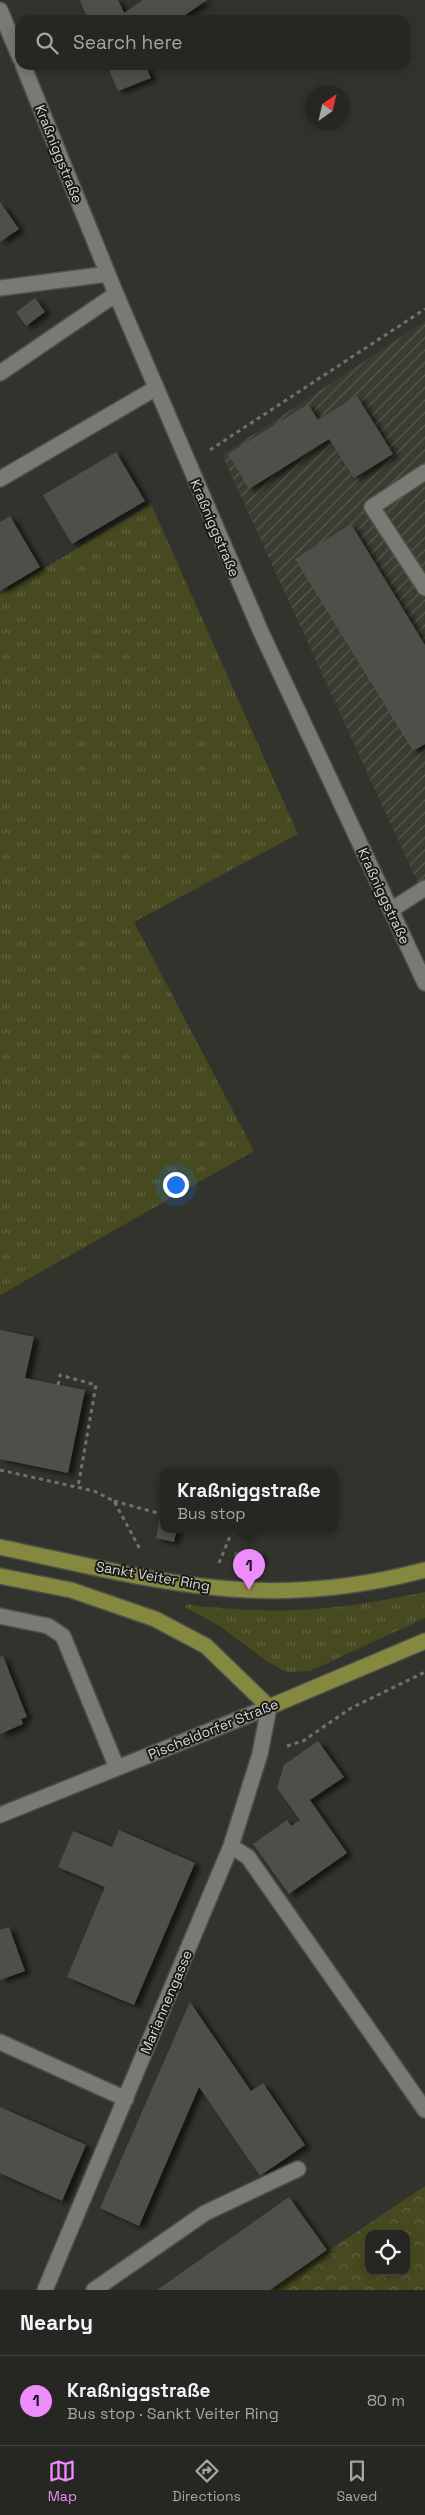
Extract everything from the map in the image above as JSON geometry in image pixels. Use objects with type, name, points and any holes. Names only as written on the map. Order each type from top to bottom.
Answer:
[{"type":"main road","name":"Sankt Veiter Ring","points":[[0,1547],[143,1577],[249,1590],[305,1589],[382,1581],[425,1570]]},
{"type":"main road","points":[[0,1576],[72,1590],[155,1619],[206,1646],[269,1707]]},
{"type":"main road","name":"Pischeldorfer Straße","points":[[269,1707],[425,1641]]},
{"type":"street","points":[[2,18],[15,47]]},
{"type":"street","name":"Kraßniggstraße","points":[[25,70],[116,294],[261,632],[425,983]]},
{"type":"street","points":[[0,288],[108,274]]},
{"type":"street","points":[[0,372],[116,294]]},
{"type":"street","points":[[0,479],[156,388]]},
{"type":"street","points":[[425,472],[372,507],[425,588]]},
{"type":"street","points":[[391,910],[425,888]]},
{"type":"street","points":[[0,1616],[48,1626],[63,1636],[117,1768]]},
{"type":"street","name":"Mariannengasse","points":[[45,2290],[231,1846],[260,1754],[269,1707]]},
{"type":"street","name":"Pischeldorfer Straße","points":[[0,1815],[269,1707]]},
{"type":"street","points":[[231,1846],[248,1857],[425,2110]]},
{"type":"street","points":[[0,2042],[126,2099]]},
{"type":"street","points":[[94,2290],[205,2213],[298,2169]]},
{"type":"path","points":[[187,462],[212,449],[425,309]]},
{"type":"path","points":[[58,1385],[60,1375],[96,1385],[78,1487]]},
{"type":"path","points":[[0,1470],[94,1491],[114,1501],[160,1514]]},
{"type":"path","points":[[114,1501],[141,1552]]},
{"type":"path","points":[[210,1586],[231,1533]]},
{"type":"path","points":[[260,1754],[303,1741],[351,1708],[425,1672]]},
{"type":"shaded area","points":[[425,321],[425,899],[222,455]]},
{"type":"green space","points":[[151,504],[298,834],[134,922],[254,1151],[0,1295],[0,595]]},
{"type":"green space","points":[[425,1592],[425,1618],[310,1671],[287,1672],[268,1662],[218,1625],[185,1607],[188,1604],[205,1607],[259,1610],[307,1610],[353,1605]]},
{"type":"green space","points":[[425,2186],[425,2290],[270,2290]]},
{"type":"building","points":[[80,0],[118,0],[124,13],[143,0],[207,0],[185,15],[86,15]]},
{"type":"building","points":[[109,70],[147,70],[151,78],[118,91]]},
{"type":"building","points":[[0,202],[19,229],[0,242]]},
{"type":"building","points":[[35,298],[45,312],[26,326],[16,312]]},
{"type":"building","points":[[357,396],[393,454],[354,478],[329,439],[249,489],[228,454],[308,404],[318,420]]},
{"type":"building","points":[[116,452],[145,501],[72,544],[43,495]]},
{"type":"building","points":[[10,516],[40,567],[0,591],[0,522]]},
{"type":"building","points":[[351,524],[425,645],[425,744],[413,751],[295,559]]},
{"type":"building","points":[[0,1330],[34,1337],[25,1378],[85,1390],[68,1473],[0,1459]]},
{"type":"building","points":[[160,1518],[160,1533],[176,1533],[174,1542],[156,1538]]},
{"type":"building","points":[[234,1552],[261,1553],[261,1561],[234,1560]]},
{"type":"building","points":[[3,1656],[27,1717],[21,1719],[23,1724],[0,1734],[0,1657]]},
{"type":"building","points":[[318,1741],[344,1777],[310,1800],[347,1853],[289,1894],[253,1844],[287,1820],[291,1826],[300,1820],[277,1788],[284,1765]]},
{"type":"building","points":[[119,1830],[195,1863],[134,2005],[67,1977],[105,1887],[58,1867],[73,1831],[112,1847]]},
{"type":"building","points":[[9,1927],[25,1971],[0,1980],[0,1930]]},
{"type":"building","points":[[190,2002],[251,2091],[263,2083],[305,2145],[260,2176],[199,2087],[139,2226],[100,2208]]},
{"type":"building","points":[[0,2107],[86,2145],[62,2201],[0,2173]]},
{"type":"building","points":[[289,2197],[327,2250],[270,2290],[157,2290]]},
{"type":"place","name":"Kraßniggstraße","points":[[249,1590]]}]
